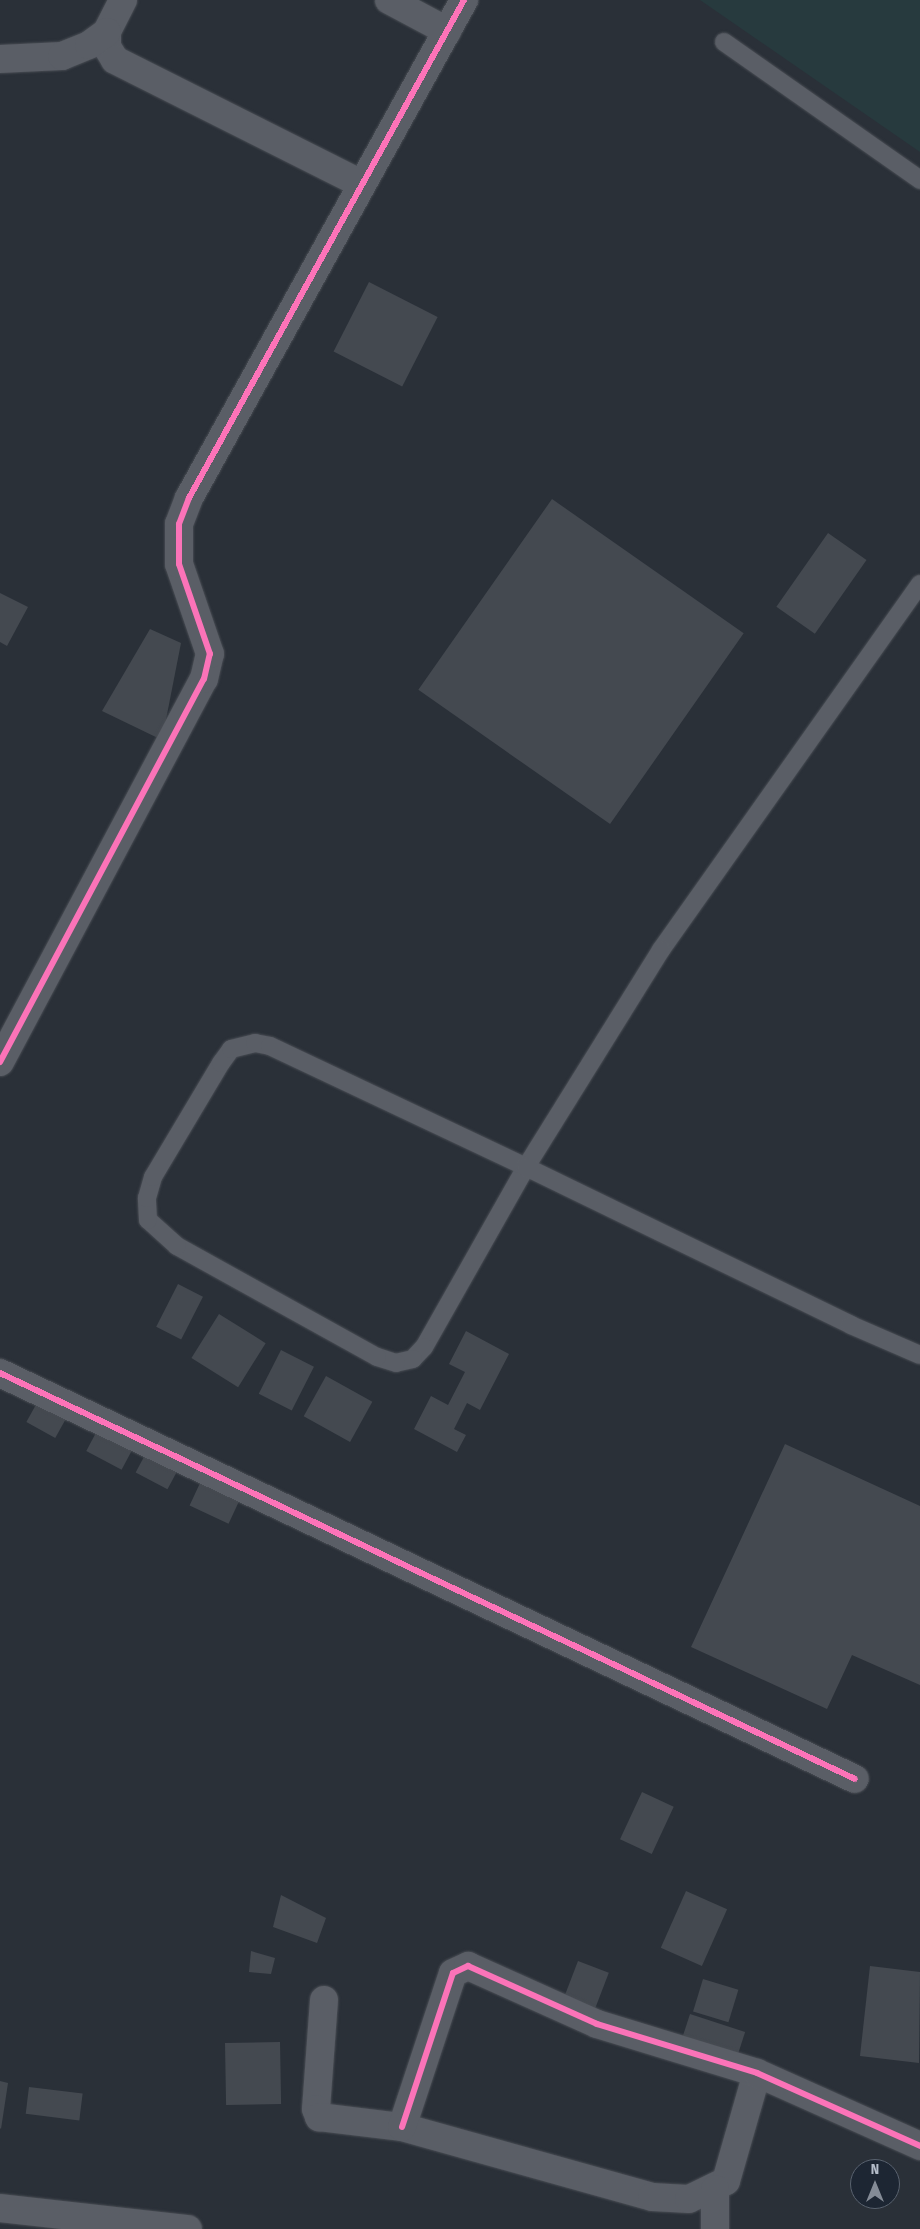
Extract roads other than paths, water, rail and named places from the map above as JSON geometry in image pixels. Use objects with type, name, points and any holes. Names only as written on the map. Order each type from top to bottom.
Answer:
[{"type":"street","points":[[0,59],[62,56],[89,46],[107,32],[123,0]]},
{"type":"street","points":[[389,0],[447,31]]},
{"type":"street","points":[[0,1062],[204,679],[210,654],[179,564],[178,524],[464,0]]},
{"type":"street","points":[[107,32],[107,47],[115,60],[362,184]]},
{"type":"street","points":[[0,1374],[855,1779]]},
{"type":"street","points":[[402,2127],[452,1973],[468,1966],[597,2024],[757,2073],[920,2146]]},
{"type":"street","points":[[324,2000],[316,2109],[319,2117],[402,2127],[652,2196],[689,2199],[715,2189],[726,2181],[757,2073]]},
{"type":"street","points":[[715,2189],[715,2229]]},
{"type":"street","points":[[0,2208],[188,2229]]},
{"type":"lane","points":[[724,42],[920,180]]},
{"type":"lane","points":[[920,584],[661,950],[526,1167],[424,1347],[413,1359],[396,1363],[377,1357],[177,1246],[148,1220],[147,1198],[153,1177],[220,1063],[242,1043],[270,1046],[526,1167],[920,1355]]}]
